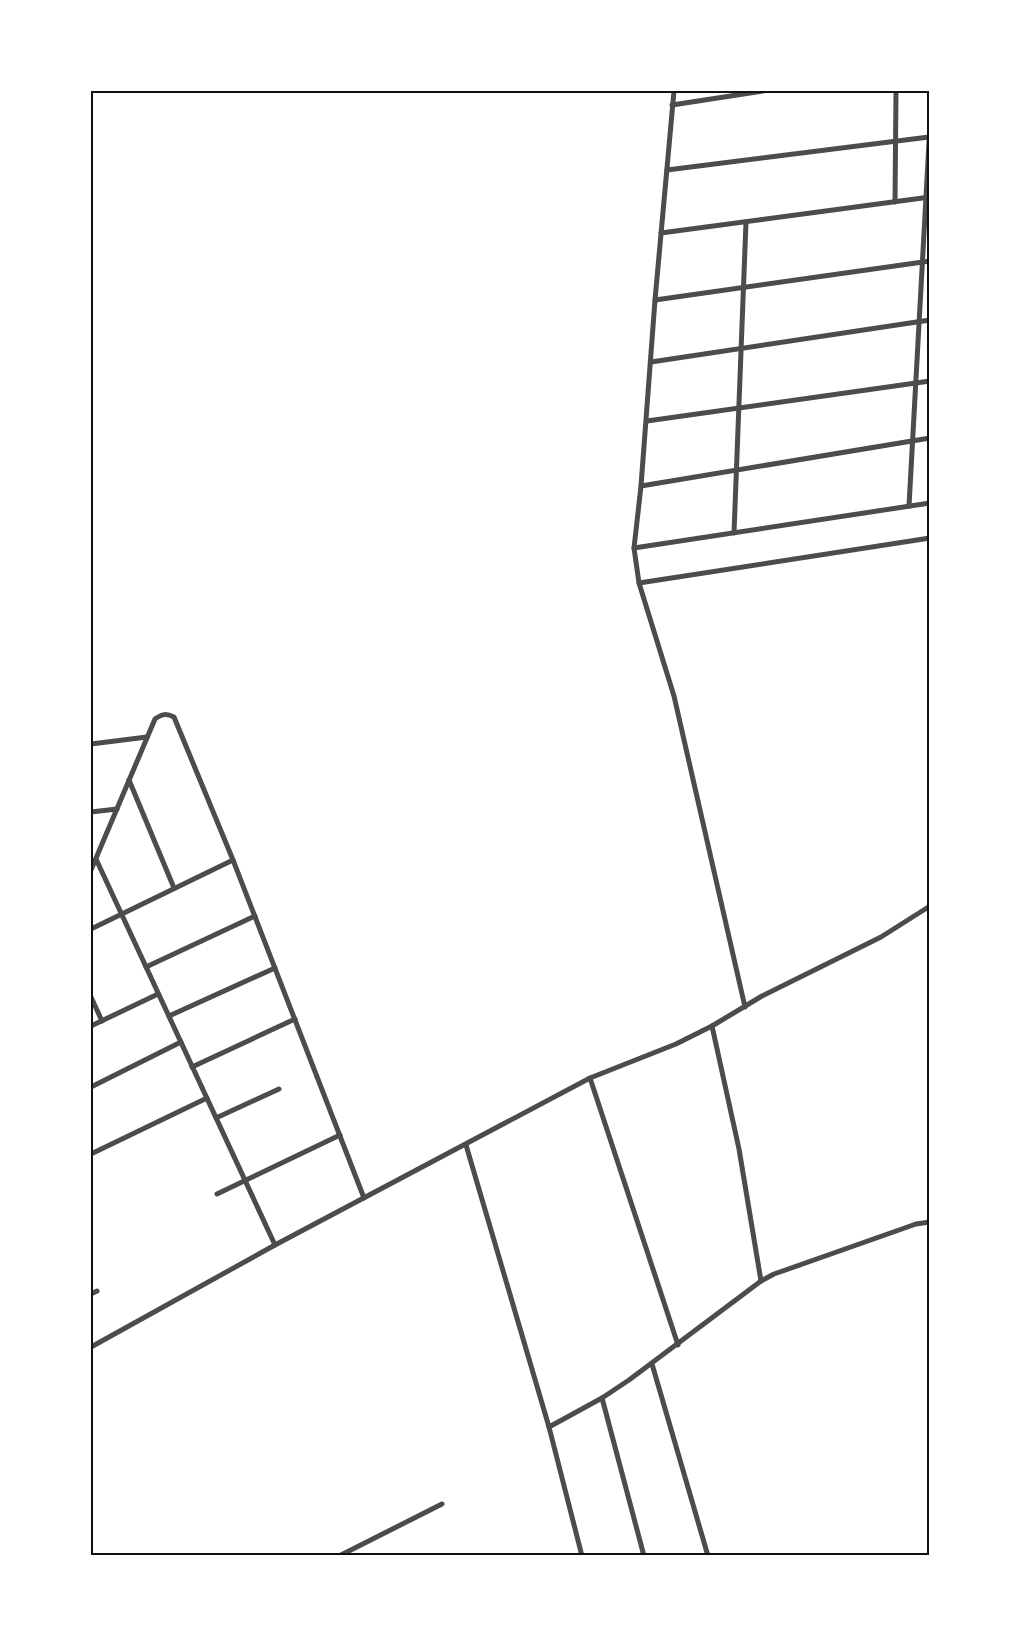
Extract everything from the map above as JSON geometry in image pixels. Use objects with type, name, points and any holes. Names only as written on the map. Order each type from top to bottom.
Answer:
[{"type":"street","points":[[674,91],[655,300],[647,421],[634,548],[639,583],[674,696],[745,1007]]},
{"type":"street","points":[[672,105],[763,91]]},
{"type":"street","points":[[895,202],[896,91]]},
{"type":"street","points":[[909,506],[922,262],[928,198],[930,124]]},
{"type":"street","points":[[667,170],[929,137]]},
{"type":"street","points":[[661,233],[928,198]]},
{"type":"street","points":[[734,533],[746,222]]},
{"type":"street","points":[[655,300],[930,261]]},
{"type":"street","points":[[651,362],[930,320]]},
{"type":"street","points":[[647,421],[930,380]]},
{"type":"street","points":[[641,486],[930,438]]},
{"type":"street","points":[[634,548],[930,503]]},
{"type":"street","points":[[639,583],[930,538]]},
{"type":"street","points":[[91,870],[155,719],[161,714],[168,714],[174,717],[233,860],[364,1198]]},
{"type":"street","points":[[91,744],[147,737]]},
{"type":"street","points":[[129,780],[174,888]]},
{"type":"street","points":[[91,812],[117,808]]},
{"type":"street","points":[[96,860],[276,1245]]},
{"type":"street","points":[[91,929],[233,860]]},
{"type":"street","points":[[91,1347],[276,1245],[590,1078],[676,1044],[712,1026],[787,983],[881,937],[930,906]]},
{"type":"street","points":[[146,967],[255,916]]},
{"type":"street","points":[[168,1016],[275,968]]},
{"type":"street","points":[[91,1026],[158,994]]},
{"type":"street","points":[[91,997],[102,1021]]},
{"type":"street","points":[[192,1067],[295,1019]]},
{"type":"street","points":[[712,1026],[739,1150],[761,1282]]},
{"type":"street","points":[[91,1087],[181,1042]]},
{"type":"street","points":[[590,1078],[678,1345]]},
{"type":"street","points":[[216,1118],[279,1089]]},
{"type":"street","points":[[93,1153],[207,1098]]},
{"type":"street","points":[[217,1194],[340,1135]]},
{"type":"street","points":[[466,1145],[548,1427],[582,1556]]},
{"type":"street","points":[[548,1427],[602,1398],[652,1364],[774,1274],[916,1224],[930,1222]]},
{"type":"street","points":[[652,1364],[708,1556]]},
{"type":"street","points":[[602,1398],[644,1556]]},
{"type":"street","points":[[339,1556],[442,1504]]}]
